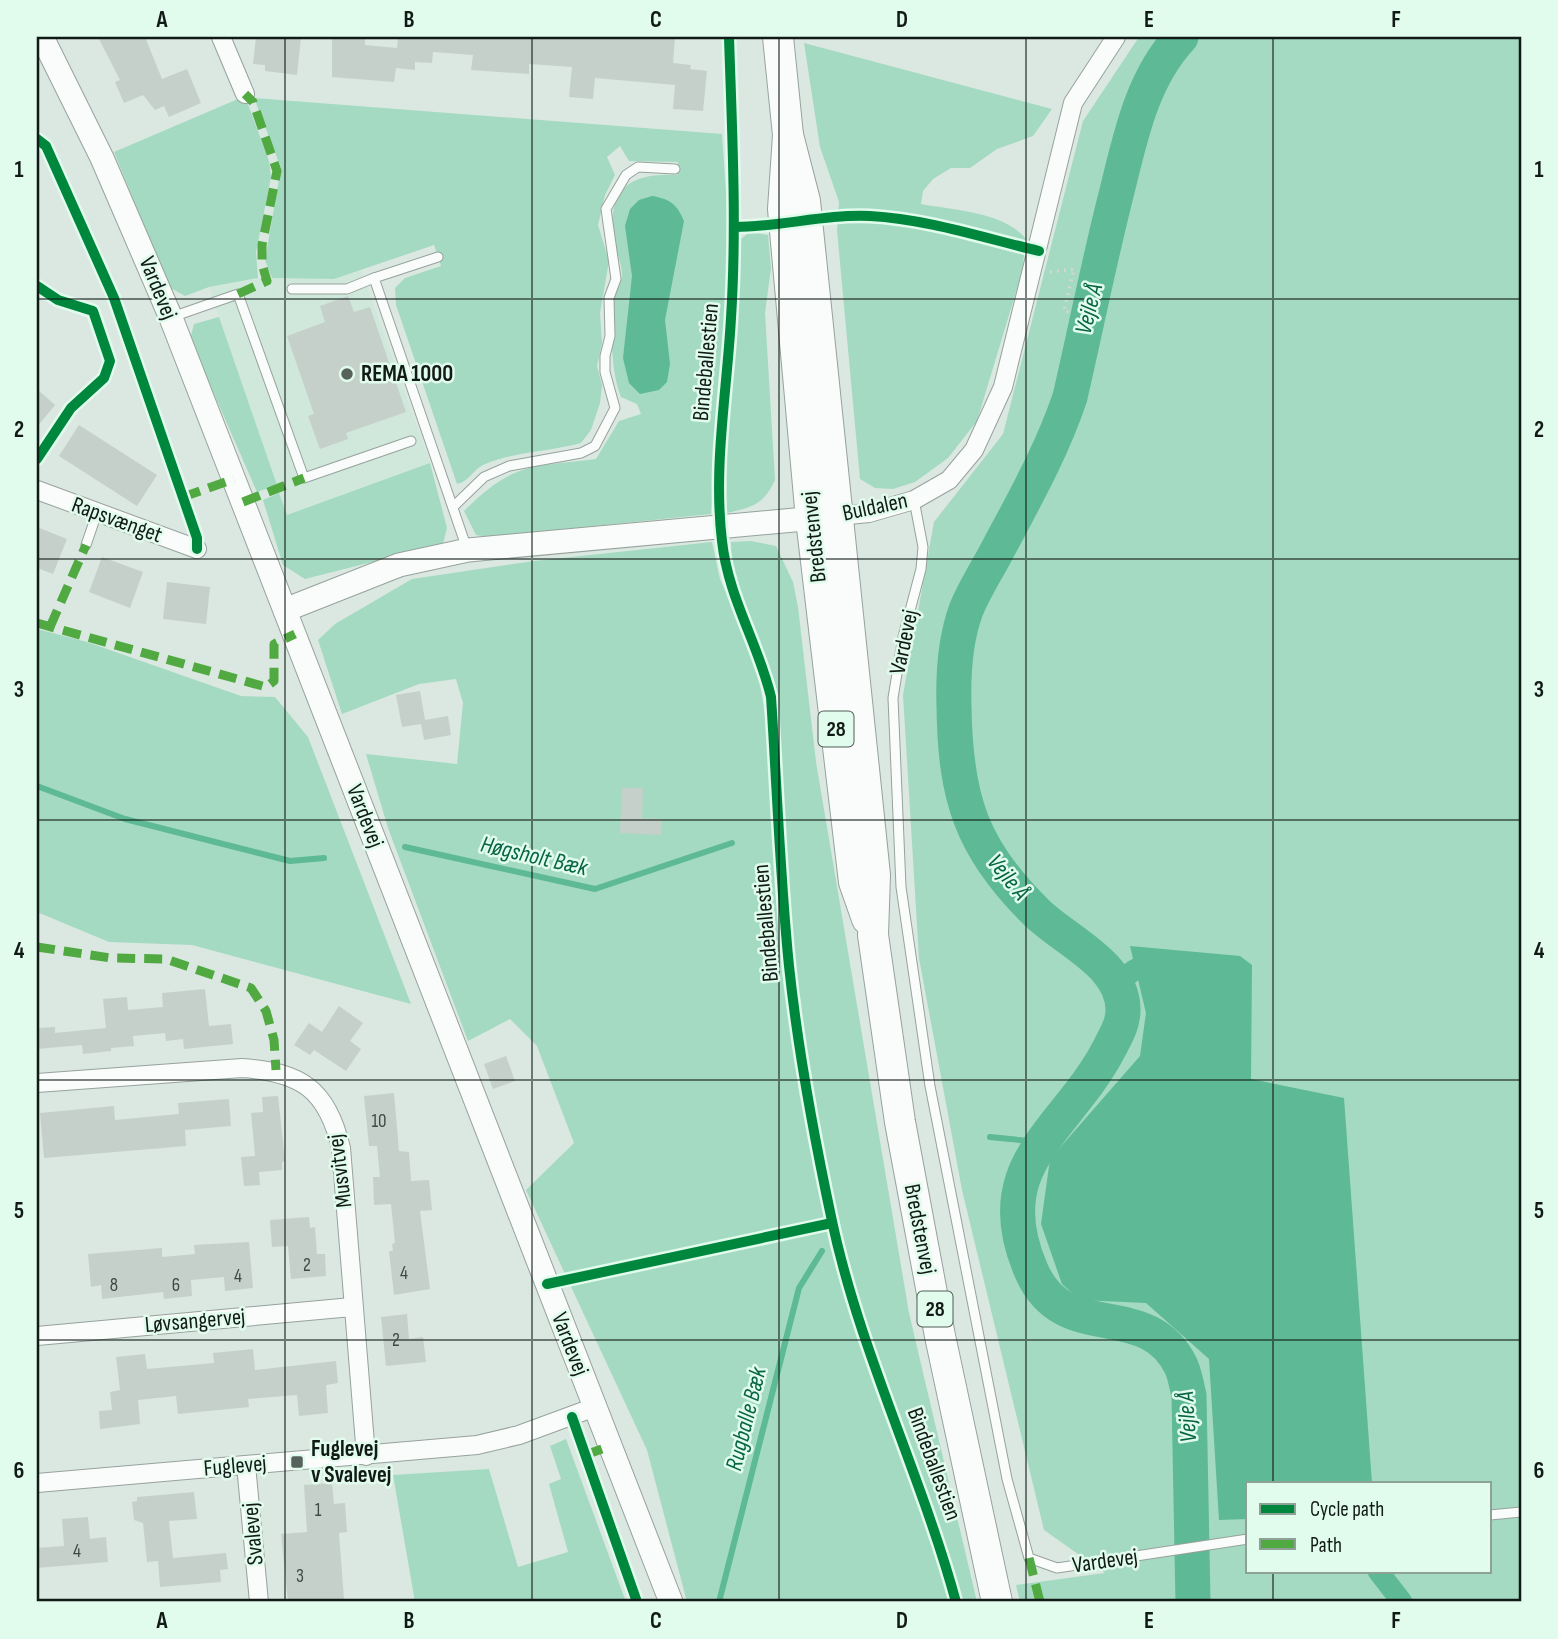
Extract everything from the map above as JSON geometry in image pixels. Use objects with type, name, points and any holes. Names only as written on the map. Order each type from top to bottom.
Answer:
[{"type":"highway","name":"Bredstenvej","points":[[778,37],[788,135],[783,209],[875,874],[873,935],[900,1122],[940,1336],[997,1602]]},
{"type":"street","name":"Vardevej","points":[[42,37],[103,158],[171,318],[671,1602]]},
{"type":"street","points":[[221,37],[245,94]]},
{"type":"street","name":"Buldalen","points":[[285,610],[399,565],[468,550],[869,513],[914,500],[948,480],[974,450],[990,421],[1003,387],[1073,103],[1116,37]]},
{"type":"street","name":"Rapsvænget","points":[[37,490],[197,549]]},
{"type":"street","name":"Musvitvej","points":[[37,1083],[242,1068],[276,1070],[306,1086],[325,1104],[335,1122],[341,1148],[366,1456]]},
{"type":"street","name":"Løvsangervej","points":[[37,1336],[352,1307]]},
{"type":"street","name":"Fuglevej","points":[[37,1483],[477,1445],[519,1435],[595,1407]]},
{"type":"street","name":"Svalevej","points":[[246,1465],[259,1602]]},
{"type":"lane","points":[[453,507],[484,477],[509,466],[580,453],[595,446],[615,408],[605,372],[610,336],[609,298],[616,279],[606,209],[626,175],[638,167],[675,169]]},
{"type":"lane","points":[[292,289],[347,289],[438,257]]},
{"type":"lane","points":[[374,278],[468,550]]},
{"type":"lane","points":[[171,318],[238,294],[304,478],[411,441]]},
{"type":"lane","name":"Vardevej","points":[[914,500],[923,547],[921,569],[903,637],[893,698],[901,887],[930,1086],[1007,1479],[1028,1558],[1056,1568],[1246,1539]]},
{"type":"lane","points":[[86,545],[97,513]]},
{"type":"lane","points":[[1492,1515],[1521,1512]]},
{"type":"path","points":[[1034,269],[1056,274],[1074,269],[1064,311],[1070,312]]},
{"type":"shaded area","points":[[1139,37],[1521,37],[1521,1602],[1020,1602],[1016,1585],[1105,1573],[1044,1530],[962,1190],[919,958],[903,695],[934,522],[1003,434],[1083,121]]},
{"type":"shaded area","points":[[804,43],[1052,109],[1033,136],[997,149],[970,168],[951,168],[933,179],[923,191],[921,204],[992,218],[1017,230],[1026,239],[1022,272],[977,421],[948,458],[915,482],[893,489],[875,488],[860,479],[837,230],[839,202],[820,147]]},
{"type":"shaded area","points":[[254,98],[722,134],[730,250],[711,514],[489,537],[476,535],[464,511],[496,483],[510,475],[539,466],[596,459],[619,421],[641,414],[637,404],[621,397],[613,363],[613,313],[622,276],[614,240],[614,208],[625,187],[646,177],[677,175],[678,162],[629,161],[620,146],[607,157],[615,175],[605,195],[598,225],[609,261],[600,313],[602,343],[597,366],[602,385],[600,403],[591,430],[581,443],[495,460],[479,467],[457,484],[396,305],[395,288],[405,278],[441,266],[434,245],[334,279],[272,278],[265,260],[281,168]]},
{"type":"shaded area","points":[[238,99],[246,99],[269,161],[271,177],[256,252],[258,278],[209,287],[185,296],[169,287],[114,152]]},
{"type":"shaded area","points":[[652,196],[672,203],[684,221],[665,320],[670,364],[667,382],[659,390],[640,394],[629,383],[623,358],[632,276],[625,226],[630,209],[639,200]]},
{"type":"shaded area","points":[[750,232],[768,235],[771,268],[765,313],[775,480],[766,495],[756,504],[727,513],[723,489],[738,241]]},
{"type":"shaded area","points":[[361,270],[430,463],[287,515],[209,287],[258,278],[334,279]]},
{"type":"shaded area","points":[[219,317],[277,485],[257,492],[190,339],[194,324]]},
{"type":"shaded area","points":[[430,463],[447,528],[443,544],[305,579],[283,565],[263,500],[279,493],[287,515]]},
{"type":"shaded area","points":[[751,541],[776,546],[793,582],[816,762],[909,1313],[977,1602],[687,1602],[647,1450],[526,1190],[574,1143],[537,1046],[510,1019],[468,1041],[388,828],[366,754],[457,764],[463,703],[456,679],[419,684],[342,714],[318,640],[335,624],[412,579],[534,561],[712,542],[720,579],[757,663],[766,722],[782,970],[800,1098],[813,1094],[797,993],[774,701],[766,657],[732,575],[731,542]]},
{"type":"shaded area","points":[[37,629],[87,642],[241,696],[275,697],[308,737],[411,1004],[192,945],[109,942],[37,912]]},
{"type":"shaded area","points":[[1130,946],[1240,956],[1252,965],[1251,1079],[1344,1098],[1372,1482],[1246,1482],[1246,1519],[1219,1520],[1209,1359],[1146,1303],[1080,1300],[1062,1284],[1041,1224],[1050,1159],[1140,1056],[1146,1013]]},
{"type":"shaded area","points":[[566,1439],[626,1602],[415,1602],[393,1475],[489,1469],[518,1567],[568,1552],[549,1484],[561,1479],[550,1446]]},
{"type":"building","points":[[98,37],[145,37],[162,79],[187,69],[201,103],[169,117],[164,106],[155,110],[143,95],[124,103],[115,82],[120,80]]},
{"type":"building","points":[[256,37],[301,37],[297,75],[265,71],[265,65],[253,64]]},
{"type":"building","points":[[332,37],[365,37],[365,45],[397,48],[398,37],[675,37],[673,63],[691,65],[690,69],[707,71],[703,111],[673,109],[675,85],[595,78],[593,99],[569,97],[572,67],[529,64],[529,74],[471,70],[473,55],[433,52],[432,63],[415,62],[415,70],[396,68],[394,82],[332,77]]},
{"type":"building","name":"REMA 1000","points":[[348,296],[354,312],[370,307],[406,412],[346,433],[348,439],[320,449],[308,416],[314,414],[287,336],[325,322],[320,306]]},
{"type":"building","points":[[37,389],[55,405],[37,427]]},
{"type":"building","points":[[79,425],[157,475],[137,506],[59,456]]},
{"type":"building","points":[[37,527],[67,539],[53,574],[37,568]]},
{"type":"building","points":[[102,557],[143,572],[130,608],[89,592]]},
{"type":"building","points":[[167,582],[210,587],[206,624],[163,619]]},
{"type":"building","points":[[420,691],[425,720],[448,716],[451,735],[424,740],[421,724],[402,727],[396,695]]},
{"type":"building","points":[[622,788],[643,788],[642,818],[662,819],[661,835],[620,833]]},
{"type":"building","points":[[205,989],[209,1026],[231,1024],[233,1044],[184,1049],[183,1039],[166,1041],[165,1033],[133,1036],[134,1046],[111,1048],[111,1051],[83,1054],[82,1045],[37,1049],[37,1028],[55,1027],[55,1033],[106,1028],[103,999],[127,997],[128,1010],[163,1007],[162,993]]},
{"type":"building","points":[[339,1006],[363,1023],[350,1041],[361,1049],[346,1071],[314,1050],[310,1055],[294,1045],[309,1023],[322,1032]]},
{"type":"building","points":[[506,1056],[515,1081],[493,1089],[484,1064]]},
{"type":"building","points":[[394,1093],[399,1151],[409,1152],[411,1181],[429,1180],[432,1210],[420,1211],[430,1289],[394,1295],[389,1251],[393,1251],[392,1244],[395,1243],[391,1204],[374,1205],[373,1177],[380,1177],[377,1146],[369,1146],[364,1096]]},
{"type":"building","points":[[278,1096],[285,1161],[282,1162],[282,1170],[259,1172],[260,1185],[244,1186],[241,1157],[255,1156],[251,1113],[263,1112],[262,1097]]},
{"type":"building","points":[[229,1099],[231,1126],[185,1130],[186,1146],[44,1158],[40,1113],[114,1106],[115,1120],[179,1114],[178,1103]]},
{"type":"building","points":[[309,1217],[310,1228],[315,1227],[317,1254],[325,1254],[326,1276],[291,1279],[288,1246],[272,1247],[270,1220]]},
{"type":"building","points":[[249,1242],[253,1288],[225,1291],[224,1277],[191,1280],[192,1296],[164,1299],[163,1292],[102,1299],[101,1285],[91,1287],[88,1254],[162,1248],[162,1257],[195,1254],[194,1245]]},
{"type":"building","points":[[407,1314],[409,1339],[423,1337],[426,1362],[386,1366],[381,1317]]},
{"type":"building","points":[[253,1349],[255,1370],[336,1361],[338,1383],[326,1385],[328,1413],[299,1416],[297,1395],[248,1399],[249,1407],[178,1414],[176,1396],[138,1400],[140,1424],[100,1429],[99,1411],[112,1410],[110,1392],[120,1390],[116,1357],[145,1354],[147,1369],[214,1363],[213,1353]]},
{"type":"building","points":[[332,1483],[334,1504],[345,1503],[347,1532],[339,1533],[344,1599],[288,1602],[281,1534],[307,1532],[304,1485]]},
{"type":"building","points":[[194,1492],[197,1519],[169,1521],[173,1558],[226,1553],[228,1569],[220,1570],[221,1582],[160,1587],[158,1561],[147,1562],[143,1523],[134,1520],[132,1502],[137,1501],[137,1497]]},
{"type":"building","points":[[88,1517],[90,1539],[106,1537],[108,1562],[37,1568],[37,1548],[64,1546],[62,1519]]},
{"type":"waterway","name":"Vejle Å","points":[[1181,37],[1155,74],[1137,115],[1063,417],[1037,475],[962,621],[954,670],[954,694],[955,738],[963,795],[982,843],[996,866],[1037,913],[1104,967],[1121,994],[1122,1021],[1109,1049],[1092,1077],[1037,1150],[1024,1175],[1018,1202],[1019,1233],[1031,1270],[1045,1294],[1063,1308],[1084,1316],[1147,1332],[1166,1345],[1181,1366],[1189,1396],[1193,1602]]},
{"type":"waterway","name":"Høgsholt Bæk","points":[[37,786],[125,819],[290,861],[324,858]]},
{"type":"waterway","name":"Høgsholt Bæk","points":[[405,847],[595,889],[732,843]]},
{"type":"waterway","points":[[1119,986],[1136,969],[1147,966],[1160,969]]},
{"type":"waterway","name":"Rugballe Bæk","points":[[990,1137],[1039,1142]]},
{"type":"waterway","name":"Rugballe Bæk","points":[[719,1602],[799,1288],[822,1251]]},
{"type":"waterway","points":[[1379,1572],[1402,1602]]},
{"type":"marked path","points":[[238,294],[267,281],[262,264],[262,245],[277,171],[253,102],[245,94]]},
{"type":"marked path","points":[[243,502],[304,478]]},
{"type":"marked path","points":[[183,497],[234,479]]},
{"type":"marked path","points":[[50,627],[86,545]]},
{"type":"marked path","points":[[37,623],[266,687],[274,681],[274,644],[295,634]]},
{"type":"marked path","points":[[37,947],[111,958],[166,959],[251,988],[266,1011],[274,1040],[276,1070]]},
{"type":"marked path","points":[[585,1455],[610,1446]]},
{"type":"marked path","points":[[1029,1558],[1040,1602]]},
{"type":"cycle path","name":"Bindeballestien","points":[[729,37],[734,248],[719,485],[725,562],[771,697],[789,966],[807,1094],[832,1221],[858,1318],[926,1507],[956,1602]]},
{"type":"cycle path","points":[[37,139],[46,146],[114,298],[197,538],[197,549]]},
{"type":"cycle path","points":[[735,227],[870,216],[934,225],[1039,251]]},
{"type":"cycle path","points":[[37,286],[58,300],[93,311],[110,361],[104,378],[71,408],[37,459]]},
{"type":"cycle path","points":[[547,1284],[832,1223]]},
{"type":"cycle path","points":[[572,1417],[637,1602]]},
{"type":"place","name":"REMA 1000","points":[[347,374]]},
{"type":"place","name":"Fuglevej v Svalevej","points":[[297,1462]]}]
